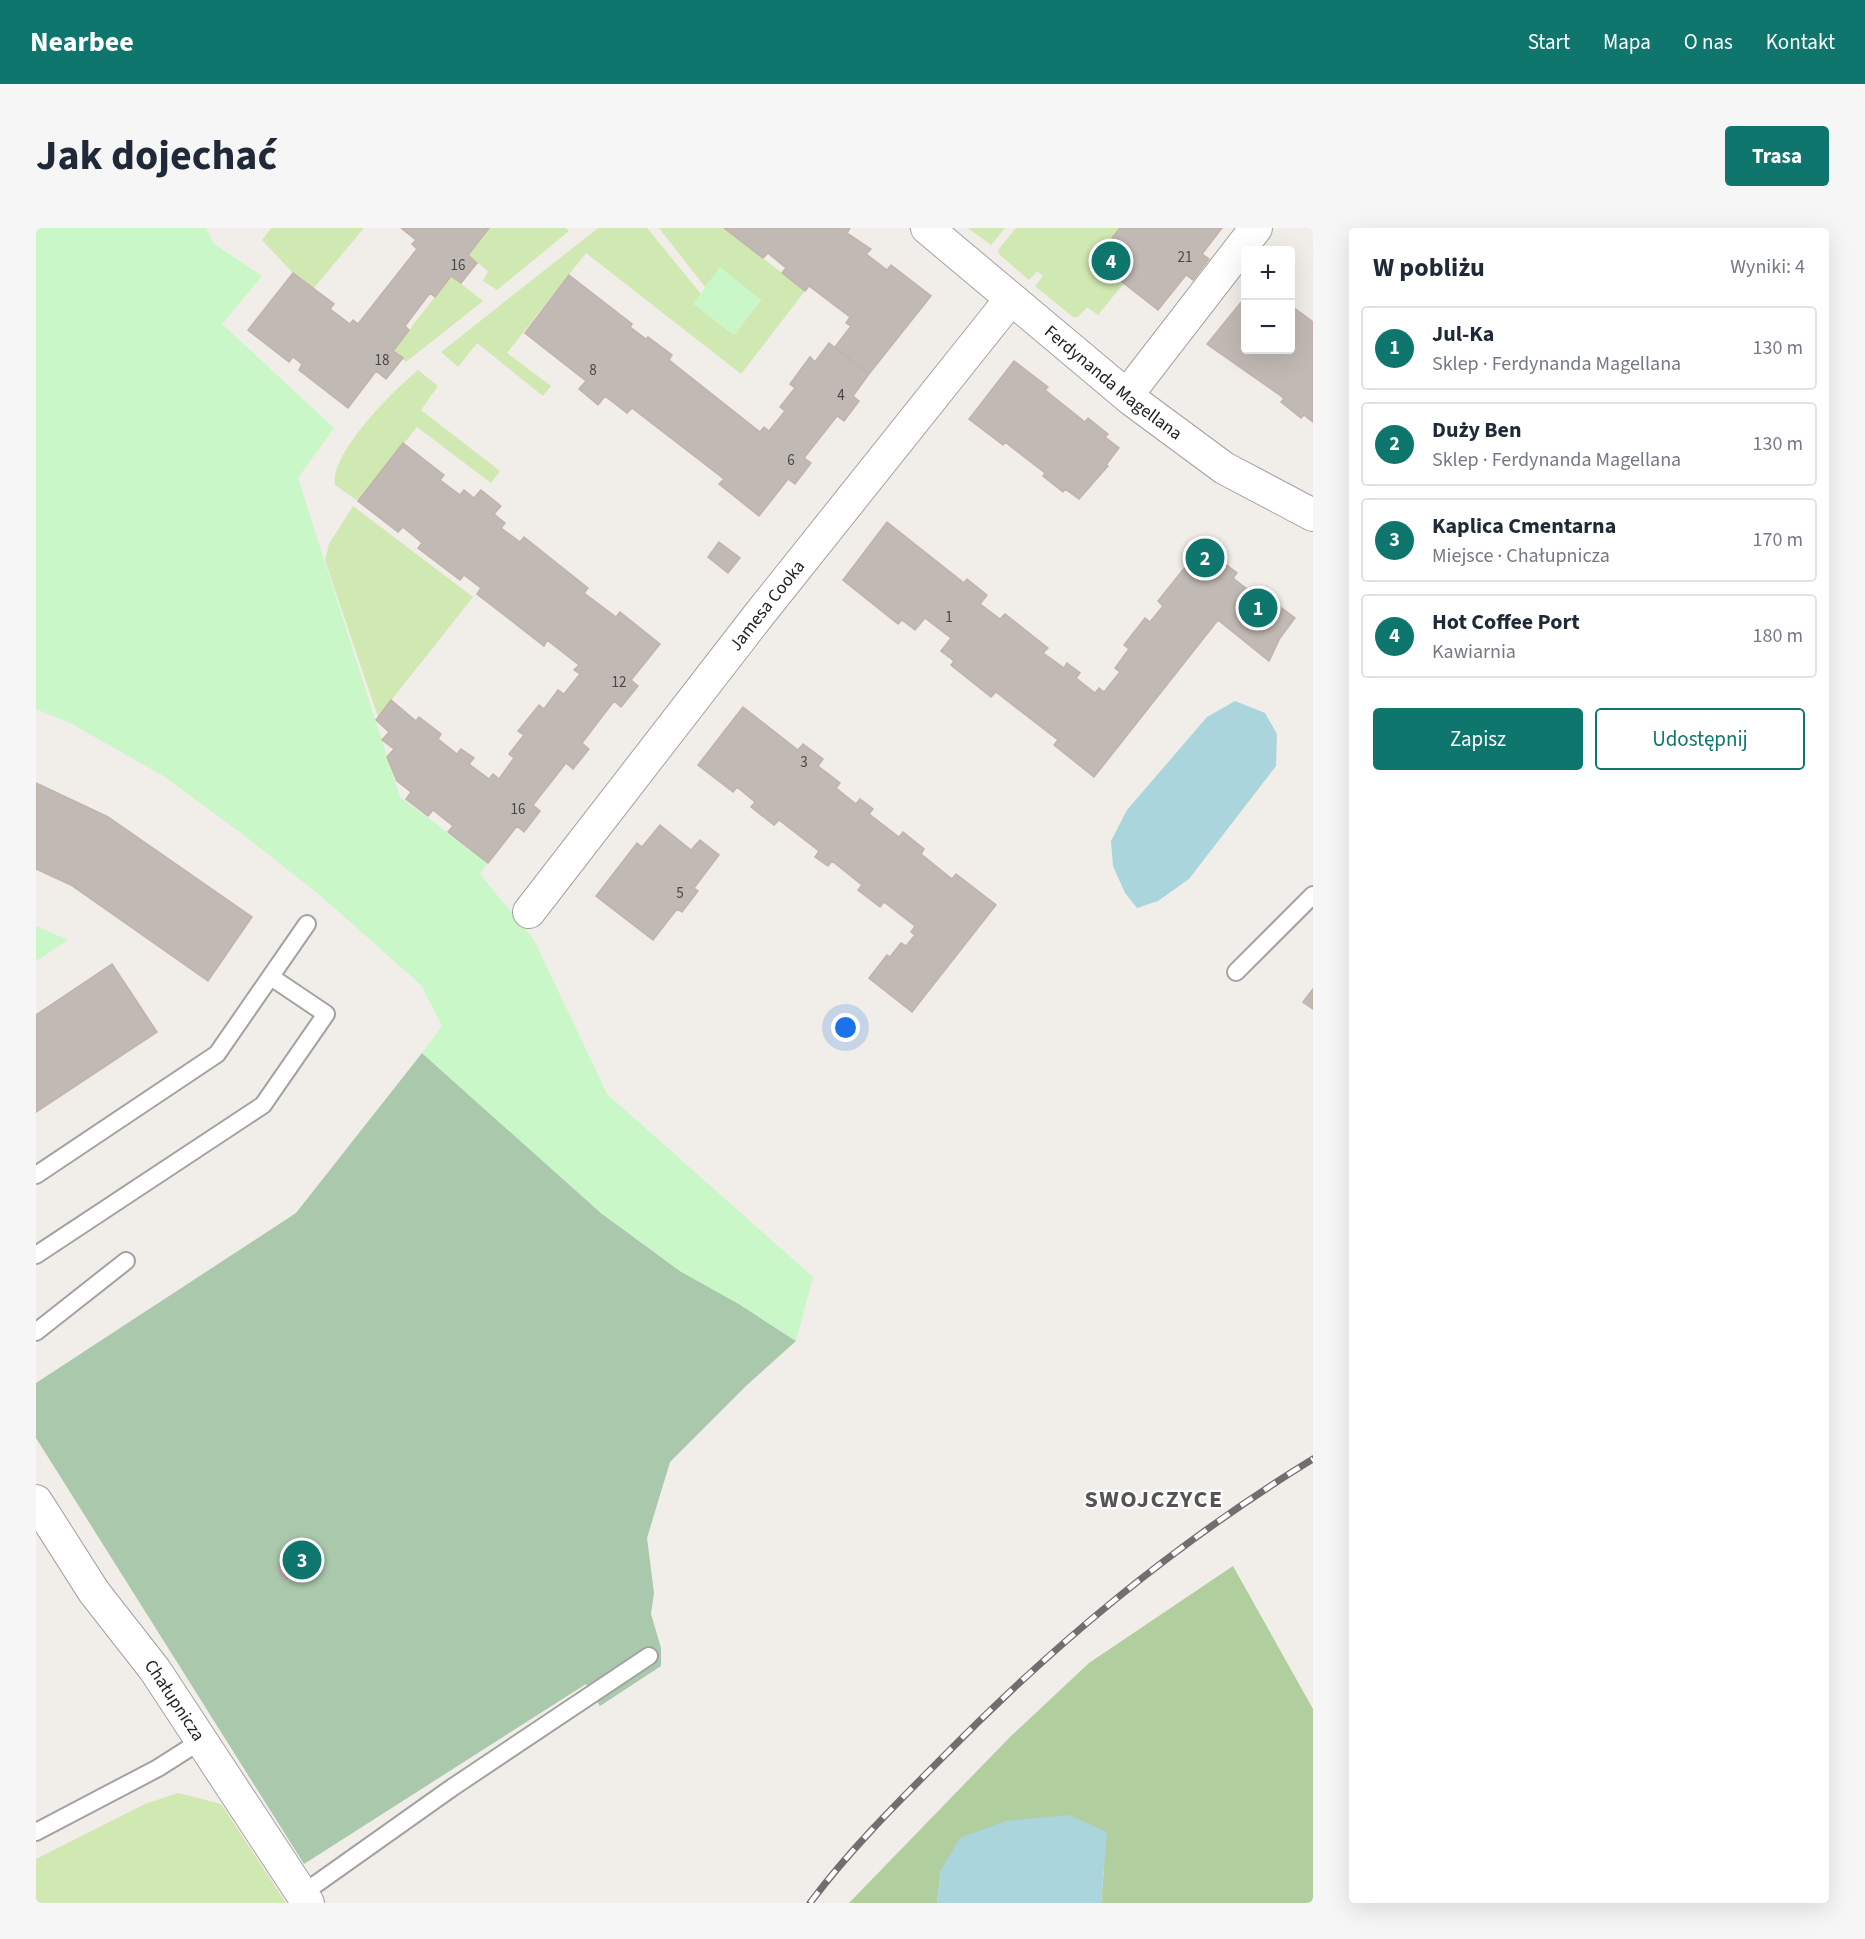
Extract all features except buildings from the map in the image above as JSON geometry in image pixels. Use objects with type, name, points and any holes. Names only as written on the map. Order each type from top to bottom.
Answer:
[{"type":"street","name":"Ferdynanda Magellana","points":[[927,228],[1010,300],[1127,395],[1224,468],[1313,515]]},
{"type":"street","points":[[1127,395],[1256,228]]},
{"type":"street","name":"Jamesa Cooka","points":[[529,912],[758,616],[1010,300]]},
{"type":"street","name":"Chałupnicza","points":[[36,1501],[94,1592],[155,1670],[305,1898]]},
{"type":"lane","points":[[1236,972],[1313,895]]},
{"type":"lane","points":[[36,1174],[217,1054],[307,924]]},
{"type":"lane","points":[[36,1255],[263,1105],[326,1014],[271,977]]},
{"type":"lane","points":[[36,1332],[126,1261]]},
{"type":"lane","points":[[305,1898],[463,1780],[649,1656]]},
{"type":"lane","points":[[36,1832],[158,1768],[202,1740]]},
{"type":"green space","points":[[36,228],[206,228],[213,243],[262,276],[222,324],[334,428],[298,478],[400,797],[488,863],[480,874],[534,940],[607,1094],[813,1277],[796,1341],[739,1304],[680,1271],[601,1213],[422,1053],[442,1026],[421,985],[322,897],[165,777],[72,724],[36,709]]},
{"type":"green space","points":[[271,228],[364,228],[313,289],[293,273],[262,240]]},
{"type":"green space","points":[[489,228],[566,228],[569,231],[497,290],[483,281],[488,271],[468,255]]},
{"type":"green space","points":[[598,228],[647,228],[701,294],[694,304],[734,335],[761,300],[720,268],[705,287],[659,228],[724,228],[805,291],[741,374],[586,253],[507,353],[551,386],[543,396],[477,343],[458,367],[441,352]]},
{"type":"green space","points":[[968,228],[1005,228],[991,245]]},
{"type":"green space","points":[[1016,228],[1120,228],[1095,260],[1124,283],[1098,315],[1087,307],[1078,317],[1073,317],[1035,286],[1043,276],[1037,271],[1029,280],[1000,255],[998,250]]},
{"type":"green space","points":[[720,267],[761,300],[734,335],[693,304]]},
{"type":"green space","points":[[451,276],[483,301],[406,362],[393,351]]},
{"type":"green space","points":[[418,370],[438,386],[421,410],[500,471],[491,483],[417,427],[358,501],[335,485],[336,472],[342,456],[380,407]]},
{"type":"green space","points":[[353,506],[473,597],[378,717],[325,560],[329,544]]},
{"type":"green space","points":[[36,926],[68,940],[36,961]]},
{"type":"green space","points":[[422,1053],[601,1213],[680,1271],[739,1304],[796,1341],[747,1385],[670,1462],[647,1538],[654,1593],[651,1614],[661,1648],[661,1666],[600,1706],[586,1684],[304,1864],[36,1438],[36,1383],[296,1213]]},
{"type":"green space","points":[[1233,1566],[1313,1709],[1313,1903],[1101,1903],[1104,1869],[941,1870],[937,1903],[849,1903],[1010,1737],[1089,1663]]},
{"type":"green space","points":[[178,1793],[221,1804],[286,1903],[36,1903],[36,1859],[145,1804]]},
{"type":"water","points":[[1235,701],[1265,713],[1277,734],[1276,766],[1189,879],[1158,901],[1137,908],[1125,893],[1113,866],[1111,841],[1127,810],[1207,717]]},
{"type":"water","points":[[1069,1815],[1107,1832],[1101,1903],[937,1903],[941,1870],[960,1838],[1006,1821]]},
{"type":"railway","points":[[810,1903],[905,1795],[982,1718],[1071,1637],[1163,1561],[1261,1492],[1313,1459]]},
{"type":"place","name":"Hot Coffee Port","points":[[1111,261]]},
{"type":"place","name":"Duży Ben","points":[[1205,558]]},
{"type":"place","name":"Jul-Ka","points":[[1258,608]]},
{"type":"place","name":"Kaplica Cmentarna","points":[[302,1560]]},
{"type":"district","name":"SWOJCZYCE","points":[[1154,1499]]}]
